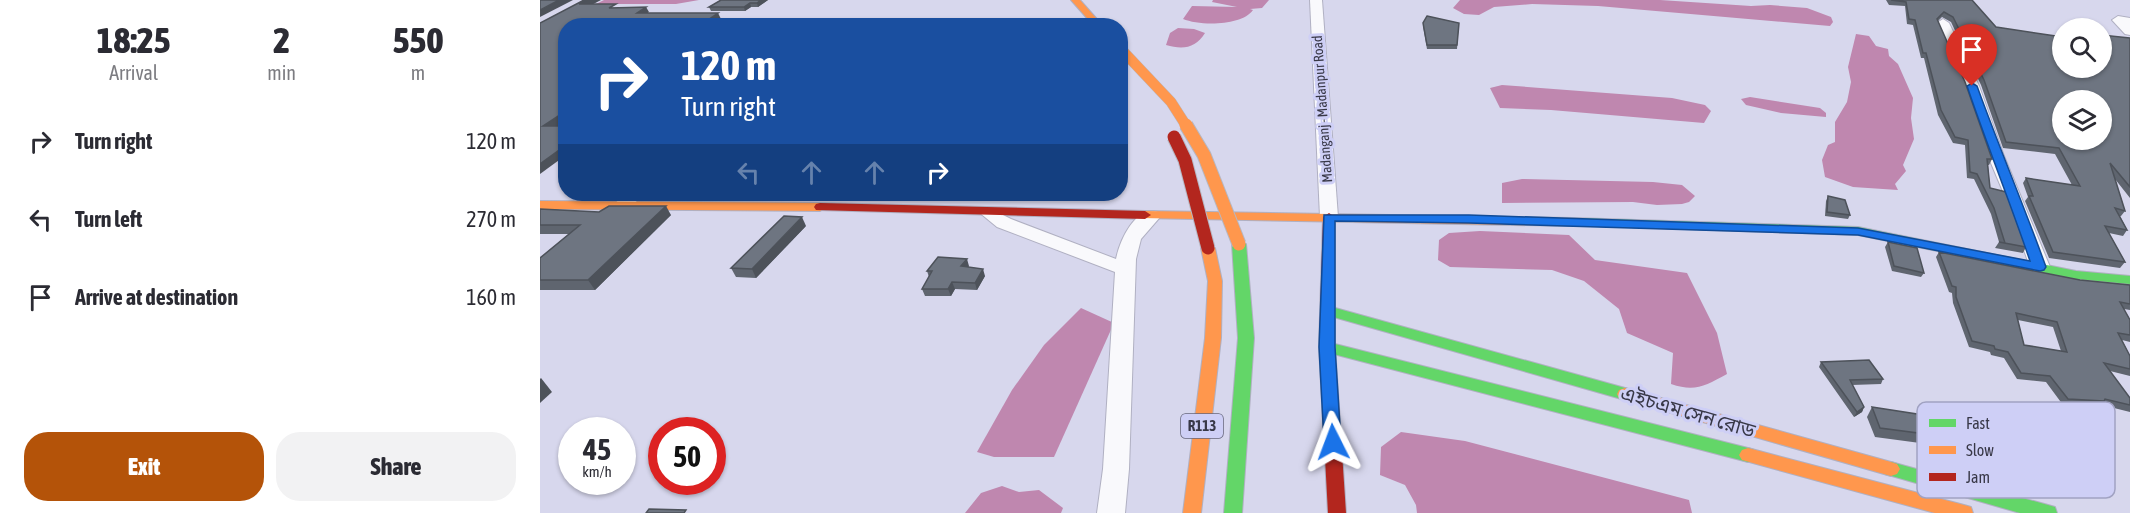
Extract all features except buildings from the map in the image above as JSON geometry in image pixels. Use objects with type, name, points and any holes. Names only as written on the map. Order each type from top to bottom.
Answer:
[{"type":"main road","points":[[1059,0],[1076,18]]},
{"type":"main road","points":[[1075,0],[1092,18]]},
{"type":"main road","name":"R113","points":[[1128,56],[1172,102],[1204,155],[1239,244],[1246,338],[1233,513]]},
{"type":"main road","name":"R113","points":[[1128,73],[1158,105],[1185,160],[1215,281],[1213,338],[1191,513]]},
{"type":"main road","points":[[540,205],[618,208],[918,208],[989,213],[1550,221],[1858,231],[2076,275],[2130,280]]},
{"type":"main road","points":[[1329,218],[1327,347],[1337,513]]},
{"type":"main road","name":"এইচএম সেন রোড","points":[[1328,311],[1917,476]]},
{"type":"main road","name":"এইচএম সেন রোড","points":[[1327,347],[1834,477],[1964,513]]},
{"type":"main road","name":"এইচএম সেন রোড","points":[[1995,498],[2048,513]]},
{"type":"street","name":"Madanganj - Madanpur Road","points":[[1316,0],[1329,218]]},
{"type":"street","points":[[2130,22],[2118,20],[2130,31]]},
{"type":"street","points":[[1943,23],[1972,86],[1992,146],[2013,194],[2040,267]]},
{"type":"street","points":[[618,208],[627,201]]},
{"type":"street","points":[[989,213],[1004,223],[1125,269]]},
{"type":"street","points":[[1111,513],[1116,469],[1128,243],[1136,229],[1152,216]]},
{"type":"shaded area","points":[[604,0],[699,0],[676,4],[596,4]]},
{"type":"shaded area","points":[[1213,0],[1269,0],[1262,8],[1250,9],[1253,10],[1248,15],[1230,22],[1200,23],[1183,19],[1192,6],[1237,7],[1212,2]]},
{"type":"shaded area","points":[[1460,0],[1660,0],[1751,6],[1770,5],[1807,8],[1831,17],[1833,22],[1830,26],[1598,6],[1532,4],[1494,7],[1479,15],[1464,14],[1453,8]]},
{"type":"shaded area","points":[[1178,28],[1194,29],[1205,33],[1193,45],[1178,47],[1166,45],[1170,33]]},
{"type":"shaded area","points":[[1856,34],[1869,36],[1876,46],[1888,49],[1889,56],[1898,64],[1913,98],[1911,118],[1914,139],[1903,165],[1906,171],[1895,184],[1898,190],[1853,187],[1825,177],[1822,160],[1828,145],[1835,142],[1835,122],[1847,102],[1851,82],[1848,67]]},
{"type":"shaded area","points":[[1502,85],[1672,98],[1705,105],[1711,111],[1704,123],[1500,108],[1490,88]]},
{"type":"shaded area","points":[[1750,97],[1820,108],[1826,113],[1826,117],[1781,113],[1746,105],[1741,99]]},
{"type":"shaded area","points":[[1522,179],[1653,182],[1682,185],[1695,196],[1689,202],[1682,204],[1657,205],[1633,202],[1502,203],[1502,183]]},
{"type":"shaded area","points":[[1480,231],[1569,235],[1595,260],[1687,273],[1717,333],[1727,374],[1693,388],[1671,384],[1673,353],[1627,333],[1619,309],[1584,281],[1552,270],[1450,267],[1438,260],[1439,240],[1449,233]]},
{"type":"shaded area","points":[[1081,308],[1114,323],[1054,457],[994,457],[977,452],[1012,390],[1044,345]]},
{"type":"shaded area","points":[[1401,432],[1465,441],[1689,500],[1692,513],[1417,513],[1416,505],[1405,485],[1380,475],[1381,447]]},
{"type":"shaded area","points":[[1002,486],[1019,492],[1039,490],[1063,508],[1061,513],[965,513],[981,493]]},
{"type":"traffic: fast","points":[[1573,222],[1858,231],[2076,275],[2130,280]]},
{"type":"traffic: fast","points":[[1233,513],[1246,338],[1239,244]]},
{"type":"traffic: fast","points":[[1328,311],[1625,394]]},
{"type":"traffic: fast","points":[[1327,347],[1748,455]]},
{"type":"traffic: fast","points":[[1891,469],[1917,476]]},
{"type":"traffic: fast","points":[[1994,498],[2048,513]]},
{"type":"traffic: slow","points":[[1075,0],[1092,18]]},
{"type":"traffic: slow","points":[[1128,56],[1171,102],[1204,155],[1239,244]]},
{"type":"traffic: slow","points":[[540,205],[820,207]]},
{"type":"traffic: slow","points":[[1145,215],[1573,222]]},
{"type":"traffic: slow","points":[[1192,513],[1213,338],[1215,281],[1208,248]]},
{"type":"traffic: slow","points":[[1625,394],[1891,469]]},
{"type":"traffic: slow","points":[[1748,455],[1964,513]]},
{"type":"traffic: jam","points":[[1174,137],[1185,160],[1208,248]]},
{"type":"traffic: jam","points":[[820,207],[1145,215]]},
{"type":"traffic: jam","points":[[1329,217],[1327,347],[1337,513]]},
{"type":"route","points":[[1333,442],[1327,347],[1329,218],[1469,219],[1858,231],[2040,267],[2013,194],[1996,156],[1972,86]]}]
